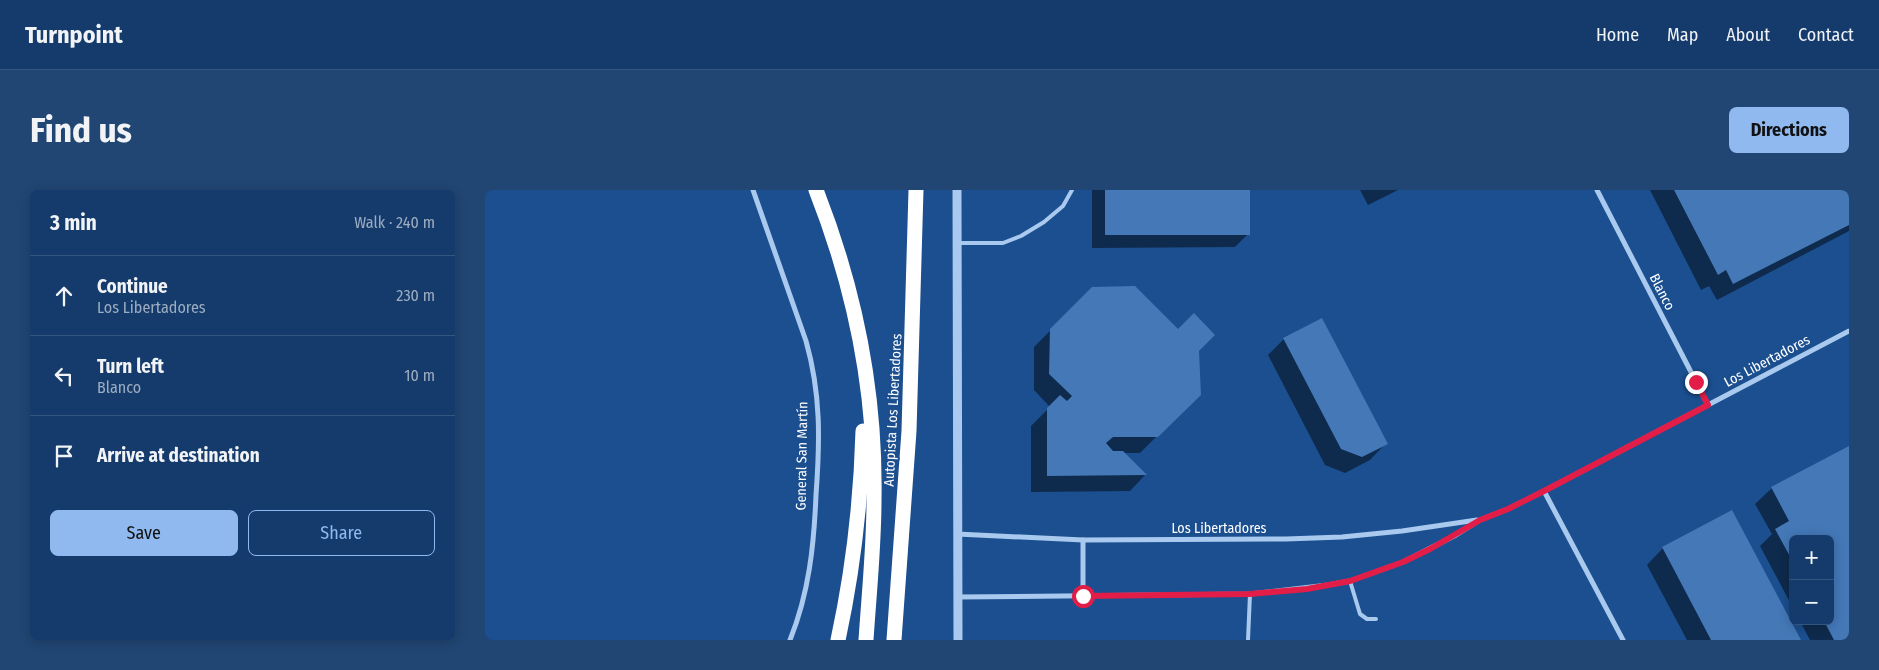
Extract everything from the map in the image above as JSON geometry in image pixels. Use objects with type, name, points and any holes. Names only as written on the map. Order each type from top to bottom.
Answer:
[{"type":"highway","name":"Autopista Los Libertadores","points":[[816,190],[836,244],[849,288],[865,370],[873,436],[874,500],[866,640]]},
{"type":"highway","name":"Autopista Los Libertadores","points":[[895,637],[910,422],[916,190]]},
{"type":"highway","name":"Autopista Los Libertadores","points":[[838,640],[853,559],[862,458],[865,370]]},
{"type":"street","name":"General San Martín","points":[[753,190],[806,341],[819,406],[818,469],[811,563],[801,609],[790,640]]},
{"type":"street","points":[[957,190],[958,640]]},
{"type":"street","name":"Blanco","points":[[1597,190],[1708,405]]},
{"type":"street","name":"Los Libertadores","points":[[958,597],[1250,594],[1307,589],[1350,581],[1403,562],[1480,520],[1508,509],[1544,491],[1849,331]]},
{"type":"street","points":[[1544,491],[1623,640]]},
{"type":"street","name":"Los Libertadores","points":[[957,534],[1083,540],[1342,537],[1480,520]]},
{"type":"street","points":[[1083,540],[1083,596]]},
{"type":"lane","points":[[957,243],[1003,243],[1021,236],[1044,222],[1063,206],[1072,190]]},
{"type":"lane","points":[[1350,581],[1360,614],[1367,619],[1376,618]]},
{"type":"lane","points":[[1248,640],[1250,594]]},
{"type":"building","points":[[1105,190],[1250,190],[1250,235],[1105,235]]},
{"type":"building","points":[[1674,190],[1849,190],[1849,225],[1733,284],[1726,270],[1718,275]]},
{"type":"building","points":[[1135,286],[1178,329],[1194,313],[1215,335],[1199,351],[1201,395],[1158,437],[1113,437],[1106,443],[1113,451],[1123,451],[1147,475],[1047,476],[1047,408],[1060,395],[1067,401],[1072,396],[1049,374],[1050,329],[1092,287]]},
{"type":"building","points":[[1322,318],[1388,444],[1362,457],[1341,449],[1283,338]]},
{"type":"building","points":[[1849,446],[1849,640],[1834,640],[1826,625],[1834,625],[1834,535],[1789,535],[1789,555],[1775,529],[1789,521],[1771,487]]},
{"type":"building","points":[[1732,510],[1789,617],[1789,625],[1793,625],[1801,640],[1711,640],[1662,547]]},
{"type":"route","points":[[1083,596],[1278,592],[1350,581],[1377,572],[1430,549],[1480,520],[1508,509],[1544,491],[1708,405],[1696,382]]}]
